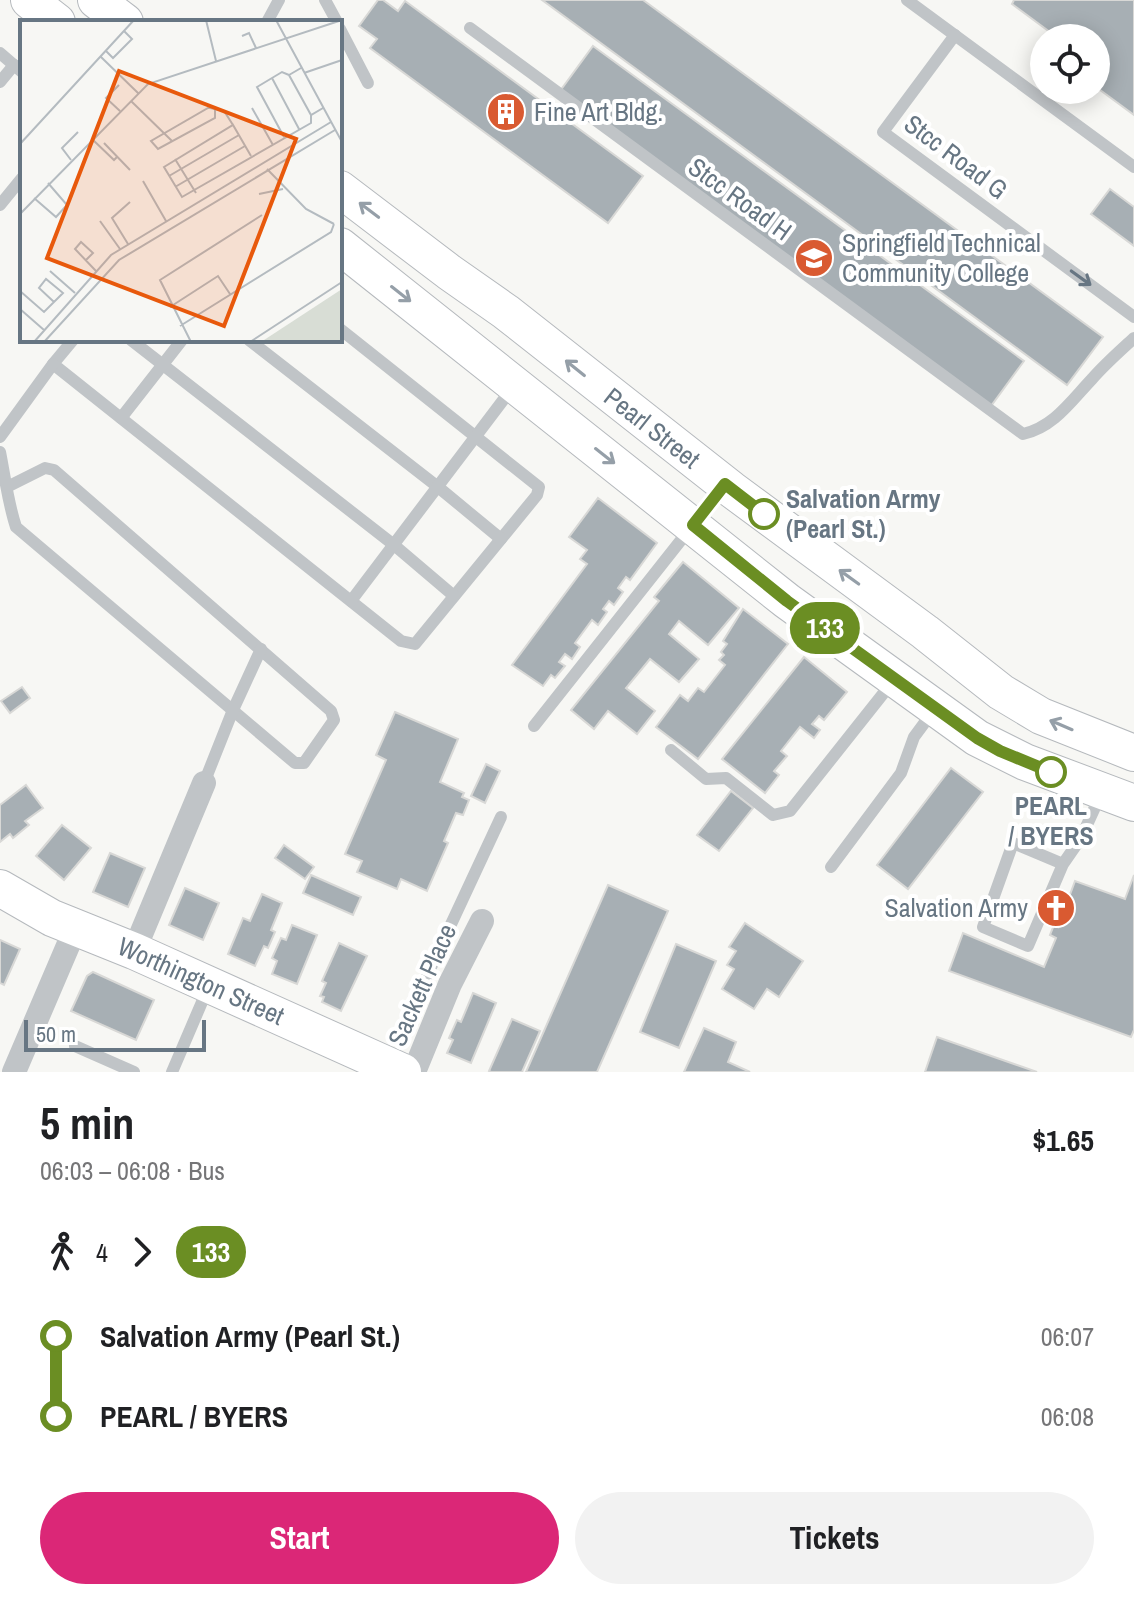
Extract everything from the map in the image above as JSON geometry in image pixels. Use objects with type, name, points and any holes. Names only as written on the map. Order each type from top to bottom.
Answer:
[{"type":"street","points":[[29,0],[54,20]]},
{"type":"street","points":[[96,0],[122,20]]},
{"type":"street","name":"Pearl Street","points":[[342,191],[506,312],[725,484],[1001,692],[1041,716],[1126,750]]},
{"type":"street","name":"Pearl Street","points":[[342,248],[787,601],[936,707],[1000,751],[1118,797]]},
{"type":"street","points":[[1118,797],[1126,750]]},
{"type":"street","points":[[134,951],[204,783]]},
{"type":"street","name":"Worthington Street","points":[[0,888],[52,918],[134,951],[403,1072]]},
{"type":"street","name":"Sackett Place","points":[[414,1072],[450,984],[482,921]]},
{"type":"street","points":[[14,1072],[76,927]]},
{"type":"lane","points":[[268,20],[279,0]]},
{"type":"lane","points":[[325,0],[336,20]]},
{"type":"lane","points":[[907,0],[1134,167]]},
{"type":"lane","name":"Stcc Road H","points":[[470,28],[1023,434],[1038,430],[1068,408],[1093,377],[1134,338]]},
{"type":"lane","points":[[342,33],[368,83]]},
{"type":"lane","name":"Stcc Road G","points":[[955,35],[883,132],[1134,317]]},
{"type":"lane","points":[[0,53],[18,68],[0,82]]},
{"type":"lane","points":[[0,205],[20,180]]},
{"type":"lane","points":[[53,364],[351,601],[408,644],[415,644],[537,495],[539,487],[342,331]]},
{"type":"lane","points":[[0,437],[71,342]]},
{"type":"lane","points":[[134,342],[394,545],[454,596]]},
{"type":"lane","points":[[121,418],[180,342]]},
{"type":"lane","points":[[252,342],[501,539]]},
{"type":"lane","points":[[351,601],[515,384]]},
{"type":"lane","points":[[0,452],[7,487],[16,527],[295,763],[304,763],[334,720],[331,711],[54,470],[45,468],[7,487]]},
{"type":"lane","points":[[534,726],[725,484]]},
{"type":"lane","points":[[204,783],[261,649]]},
{"type":"lane","points":[[671,750],[706,779],[726,778],[773,815],[790,811],[896,678]]},
{"type":"lane","points":[[831,867],[901,773],[914,737],[936,707]]},
{"type":"lane","points":[[1063,864],[1013,843],[983,927],[1028,946],[1063,864],[1081,838],[1118,797]]},
{"type":"lane","points":[[412,1008],[501,817]]},
{"type":"lane","points":[[457,911],[482,921]]},
{"type":"lane","points":[[172,1072],[209,985]]},
{"type":"lane","points":[[75,1046],[134,1072]]},
{"type":"building","name":"Fine Art Bldg.","points":[[378,0],[383,0],[398,11],[405,1],[643,176],[608,223],[370,48],[377,39],[359,26]]},
{"type":"building","points":[[542,0],[643,0],[1103,337],[1067,385]]},
{"type":"building","points":[[1014,0],[1134,0],[1134,115],[1110,97],[1110,24],[1039,24],[1012,4]]},
{"type":"building","points":[[593,46],[1024,361],[991,406],[560,91]]},
{"type":"building","points":[[1110,189],[1134,207],[1134,246],[1091,214]]},
{"type":"building","points":[[598,498],[657,543],[630,580],[626,577],[618,588],[623,592],[614,605],[609,601],[603,609],[607,612],[598,625],[592,620],[575,643],[580,647],[572,659],[565,654],[559,662],[565,666],[555,678],[551,675],[543,686],[512,665],[587,564],[580,559],[587,550],[569,537]]},
{"type":"building","points":[[683,562],[739,608],[708,645],[679,621],[669,634],[699,659],[679,682],[650,659],[626,688],[655,711],[637,734],[608,711],[594,729],[571,710],[659,601],[654,597]]},
{"type":"building","points":[[743,609],[788,644],[698,759],[656,727],[680,695],[688,701],[698,688],[704,692],[725,665],[719,660],[727,644],[723,641]]},
{"type":"building","points":[[804,657],[847,692],[824,720],[819,716],[812,724],[820,730],[814,738],[800,727],[781,751],[787,756],[774,771],[779,775],[765,793],[722,759]]},
{"type":"building","points":[[22,687],[30,698],[10,713],[1,701]]},
{"type":"building","points":[[395,712],[458,739],[440,782],[464,793],[462,797],[469,800],[463,815],[456,813],[444,841],[448,843],[427,891],[401,879],[397,889],[357,872],[362,861],[345,854],[386,760],[376,755]]},
{"type":"building","points":[[486,764],[500,771],[485,803],[471,796]]},
{"type":"building","points":[[951,768],[983,792],[908,889],[877,865]]},
{"type":"building","points":[[26,785],[43,808],[25,821],[29,825],[13,838],[10,834],[0,842],[0,805]]},
{"type":"building","points":[[731,791],[753,808],[719,851],[697,835]]},
{"type":"building","points":[[62,825],[91,848],[64,880],[36,856]]},
{"type":"building","points":[[284,845],[314,867],[305,879],[275,858]]},
{"type":"building","points":[[110,853],[145,868],[128,907],[93,892]]},
{"type":"building","points":[[311,875],[361,897],[353,915],[303,893]]},
{"type":"building","points":[[1134,875],[1134,1030],[1131,1037],[949,971],[963,933],[1044,967],[1056,938],[1050,935],[1054,925],[1058,927],[1075,881],[1125,899]]},
{"type":"building","points":[[608,885],[668,911],[597,1072],[526,1072]]},
{"type":"building","points":[[185,888],[219,903],[203,940],[169,925]]},
{"type":"building","points":[[262,894],[282,903],[271,930],[275,932],[255,966],[228,954],[243,918],[250,921]]},
{"type":"building","points":[[745,923],[803,961],[779,997],[767,989],[754,1009],[722,989],[734,969],[727,965],[736,951],[729,947]]},
{"type":"building","points":[[292,925],[317,935],[297,984],[272,974],[277,961],[272,958],[281,938],[286,940]]},
{"type":"building","points":[[0,940],[20,949],[4,985],[0,983]]},
{"type":"building","points":[[339,943],[367,956],[341,1011],[322,1002],[324,997],[320,996],[326,983],[322,981]]},
{"type":"building","points":[[676,944],[716,961],[679,1048],[640,1032]]},
{"type":"building","points":[[93,972],[154,1000],[136,1040],[71,1011],[87,976]]},
{"type":"building","points":[[473,993],[496,1003],[471,1063],[447,1053],[453,1040],[449,1038],[457,1020],[461,1022]]},
{"type":"building","points":[[512,1019],[540,1031],[522,1072],[491,1072],[489,1071]]},
{"type":"building","points":[[704,1028],[736,1042],[728,1062],[750,1072],[684,1072]]},
{"type":"building","points":[[937,1037],[1037,1072],[925,1072]]},
{"type":"bus line","name":"133","points":[[764,514],[725,484],[693,525],[787,601],[977,738],[1051,772]]},
{"type":"place","name":"Fine Art Bldg.","points":[[506,112]]},
{"type":"place","name":"Springfield Technical Community College","points":[[814,258]]},
{"type":"place","name":"Salvation Army (Pearl St.)","points":[[764,514]]},
{"type":"place","name":"PEARL / BYERS","points":[[1051,772]]},
{"type":"place","name":"Salvation Army","points":[[1056,908]]}]
